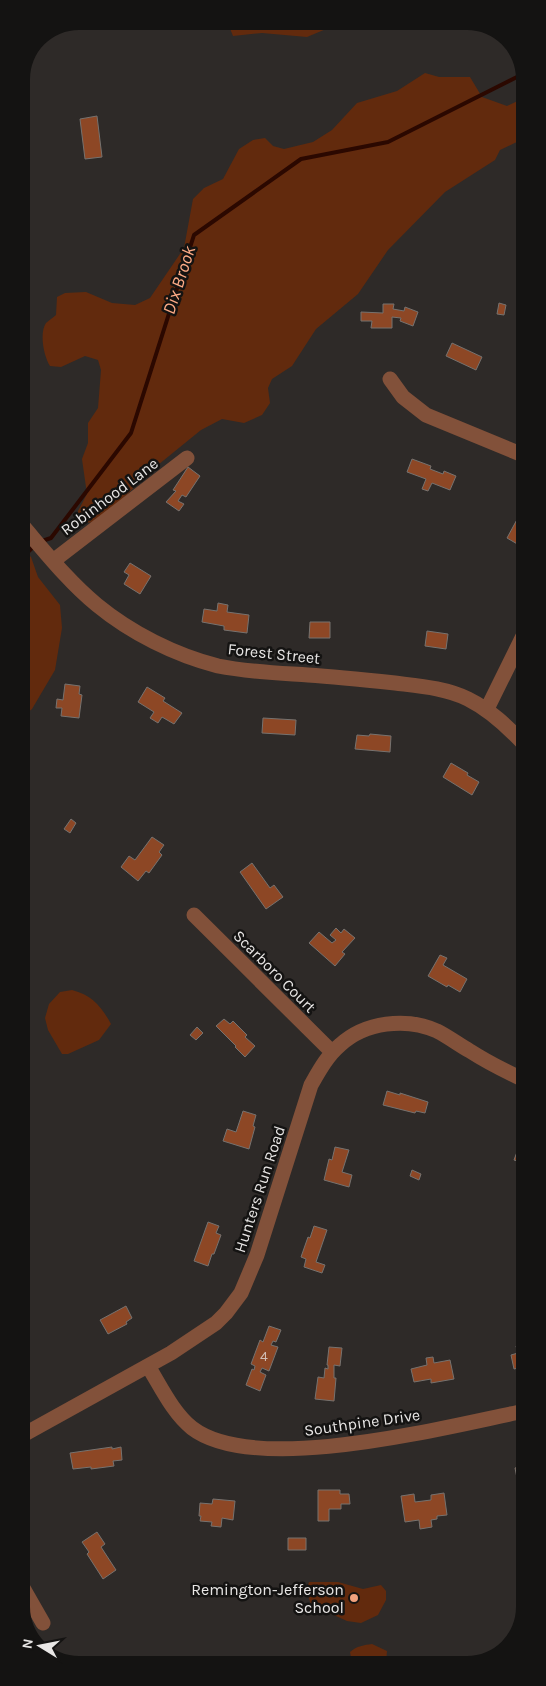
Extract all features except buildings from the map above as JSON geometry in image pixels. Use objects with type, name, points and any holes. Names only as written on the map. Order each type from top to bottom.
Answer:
[{"type":"street","points":[[390,380],[402,397],[426,415],[516,452]]},
{"type":"street","name":"Robinhood Lane","points":[[49,556],[187,458]]},
{"type":"street","name":"Forest Street","points":[[30,535],[96,604],[114,618],[146,637],[178,652],[217,665],[253,672],[347,678],[433,688],[466,698],[487,709],[516,736]]},
{"type":"street","points":[[487,709],[516,650]]},
{"type":"street","name":"Scarboro Court","points":[[194,915],[332,1052]]},
{"type":"street","name":"Hunters Run Road","points":[[30,1431],[148,1366],[216,1323],[241,1293],[257,1256],[307,1098],[318,1073],[332,1052],[352,1036],[372,1027],[394,1023],[415,1024],[436,1031],[488,1062],[516,1076]]},
{"type":"street","name":"Southpine Drive","points":[[148,1366],[184,1421],[207,1438],[221,1443],[240,1446],[288,1448],[342,1445],[516,1413]]},
{"type":"street","points":[[30,1600],[43,1623]]},
{"type":"shaded area","points":[[231,30],[324,30],[307,37],[262,33],[233,36]]},
{"type":"shaded area","points":[[425,73],[439,77],[470,77],[482,97],[507,106],[516,102],[516,142],[500,150],[495,160],[445,192],[388,250],[358,294],[316,329],[292,366],[272,379],[268,388],[270,403],[262,415],[244,423],[222,419],[201,430],[153,469],[99,522],[83,523],[78,519],[78,511],[87,494],[82,459],[88,443],[88,423],[98,408],[101,370],[98,360],[85,356],[61,367],[50,366],[44,351],[43,333],[46,323],[56,315],[57,297],[65,293],[86,292],[112,303],[135,305],[150,298],[184,248],[193,199],[204,188],[223,179],[239,149],[253,140],[265,138],[273,146],[284,149],[313,142],[332,130],[357,103],[397,91]]},
{"type":"shaded area","points":[[30,556],[38,577],[60,605],[62,628],[55,670],[30,711]]},
{"type":"shaded area","points":[[72,990],[85,995],[95,1002],[111,1024],[99,1040],[68,1054],[62,1054],[48,1030],[45,1018],[49,1004],[60,992]]},
{"type":"shaded area","points":[[309,1582],[338,1582],[363,1589],[381,1585],[386,1591],[386,1600],[378,1615],[361,1623],[347,1621],[325,1611],[314,1612],[306,1591]]},
{"type":"shaded area","points":[[372,1644],[387,1651],[387,1656],[351,1656],[350,1652],[363,1645]]},
{"type":"waterway","name":"Dix Brook","points":[[42,541],[51,538],[131,433],[194,235],[301,159],[388,142],[516,78]]},
{"type":"waterway","name":"Dix Brook","points":[[30,550],[34,546]]},
{"type":"place","name":"Remington-Jefferson School","points":[[354,1598]]}]
